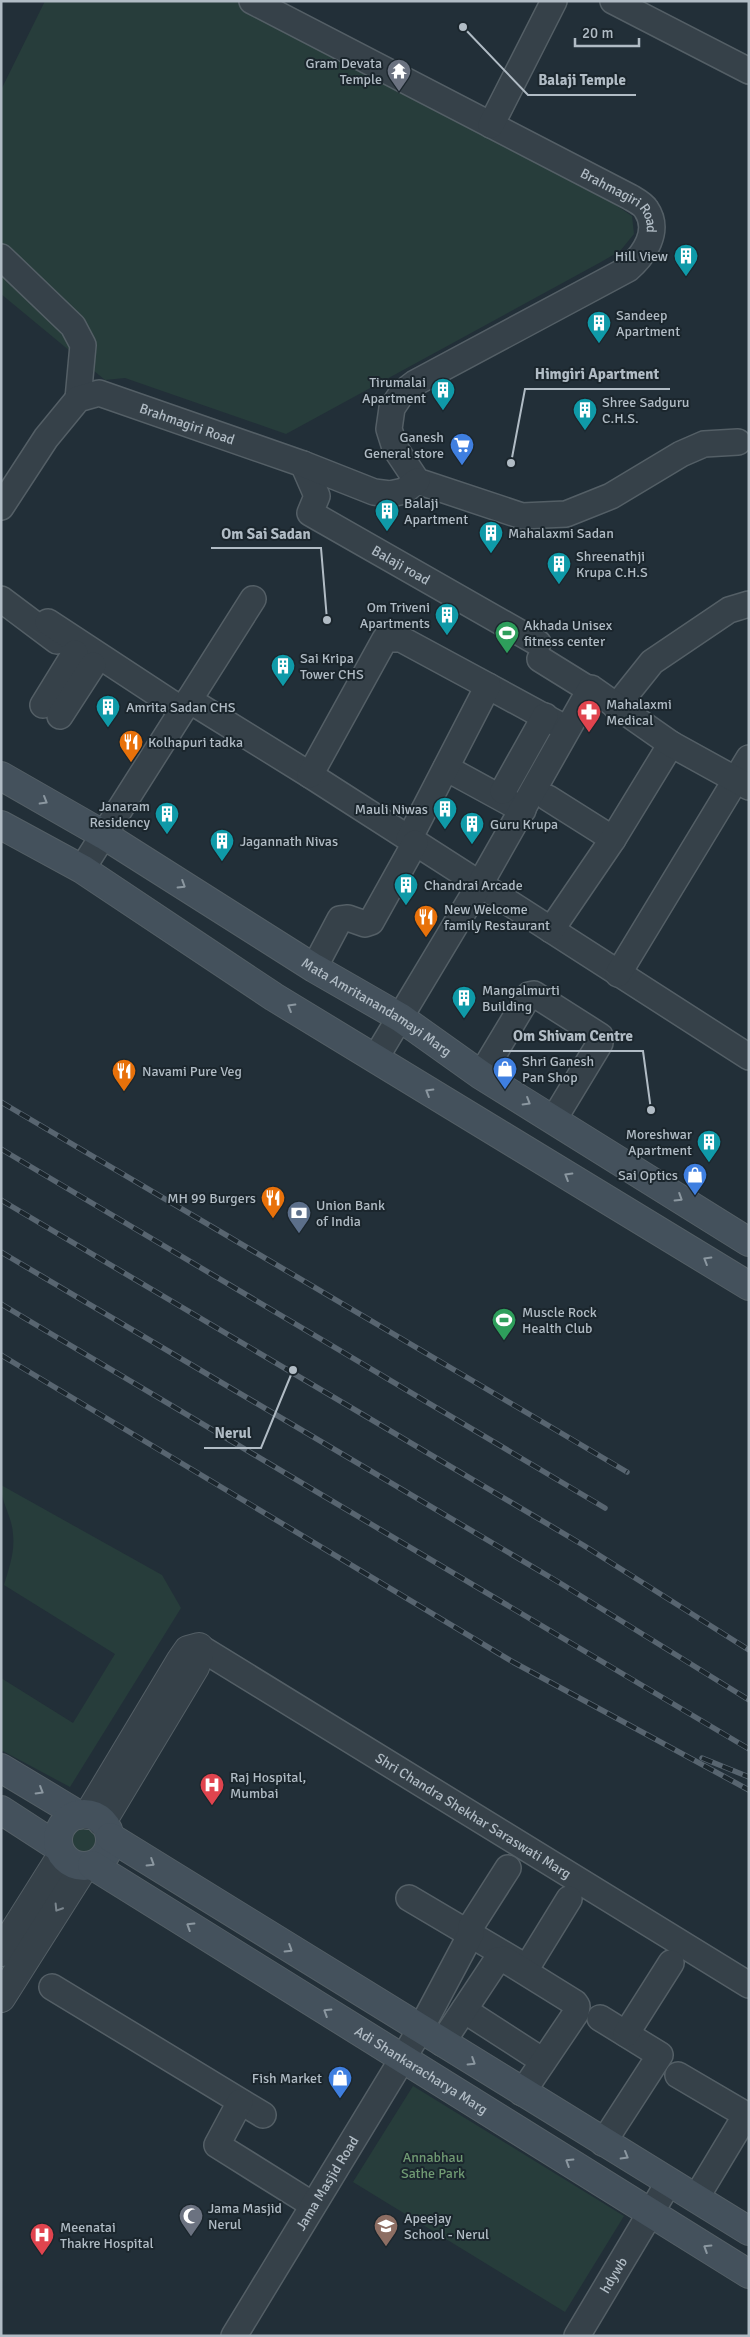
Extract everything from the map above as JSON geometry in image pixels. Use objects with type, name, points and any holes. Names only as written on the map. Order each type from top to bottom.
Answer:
[{"type":"main road","name":"Mata Amritanandamayi Marg","points":[[1,776],[104,835],[314,968],[401,1018],[481,1075],[749,1242]]},
{"type":"main road","points":[[1,826],[82,869],[274,997],[749,1286]]},
{"type":"main road","points":[[1,1768],[95,1822],[522,2093],[749,2231]]},
{"type":"main road","name":"Adi Shankaracharya Marg","points":[[1,1810],[74,1858],[402,2058],[749,2274]]},
{"type":"main road","points":[[95,1822],[106,1854],[74,1858],[58,1838],[64,1823],[95,1822]]},
{"type":"street","name":"Brahmagiri Road","points":[[78,399],[99,393],[304,464],[374,492],[390,494],[404,491],[417,481],[395,448],[389,429],[392,408],[402,393],[415,383],[628,269],[640,258],[649,243],[652,224],[646,209],[630,197],[252,1]]},
{"type":"street","points":[[491,125],[554,1]]},
{"type":"street","points":[[613,1],[749,71]]},
{"type":"street","points":[[1,257],[73,326],[83,345],[78,399],[46,438],[1,507]]},
{"type":"street","points":[[417,481],[522,516],[566,514],[606,498],[681,454],[704,444],[738,442]]},
{"type":"street","name":"Balaji road","points":[[304,464],[318,496],[310,513],[539,651],[590,690]]},
{"type":"street","points":[[1,599],[43,632],[118,681]]},
{"type":"street","points":[[82,869],[253,599]]},
{"type":"street","points":[[616,707],[652,662],[729,610],[749,604]]},
{"type":"street","points":[[48,622],[186,705],[310,775],[410,847],[480,884],[749,1057]]},
{"type":"street","points":[[310,775],[385,639],[401,639],[568,727]]},
{"type":"street","points":[[51,711],[84,659]]},
{"type":"street","points":[[314,968],[340,919],[348,918],[366,924],[371,922],[410,847],[446,768],[488,686]]},
{"type":"street","points":[[375,1058],[401,1018],[480,884],[591,688],[671,744],[745,774],[618,974]]},
{"type":"street","points":[[522,699],[568,727]]},
{"type":"street","points":[[503,792],[545,716]]},
{"type":"street","points":[[551,930],[606,835],[671,744]]},
{"type":"street","points":[[446,768],[522,810]]},
{"type":"street","points":[[548,798],[606,835]]},
{"type":"street","points":[[571,875],[606,835]]},
{"type":"street","points":[[410,847],[432,873]]},
{"type":"street","points":[[481,1075],[529,996],[534,994],[600,1036],[600,1043],[554,1119]]},
{"type":"street","name":"Shri Chandra Shekhar Saraswati Marg","points":[[95,1822],[181,1660],[188,1650],[199,1647],[749,1985]]},
{"type":"street","points":[[1,1952],[74,1858]]},
{"type":"street","points":[[1,1998],[74,1858]]},
{"type":"street","points":[[431,2036],[471,1934],[471,1926],[508,1868]]},
{"type":"street","points":[[409,1898],[524,1966],[529,1964],[568,1899]]},
{"type":"street","points":[[431,2036],[464,2010],[497,1960],[504,1959],[575,2003],[577,2006],[576,2013],[522,2093]]},
{"type":"street","points":[[626,2034],[671,1963]]},
{"type":"street","points":[[52,1987],[263,2115]]},
{"type":"street","points":[[464,2010],[543,2061]]},
{"type":"street","points":[[600,2018],[660,2055],[687,2076],[747,2116],[696,2198]]},
{"type":"street","name":"Jama Masjid Road","points":[[234,2336],[402,2058],[431,2036]]},
{"type":"street","points":[[602,2143],[660,2055]]},
{"type":"street","points":[[240,2102],[217,2144],[313,2205]]},
{"type":"street","name":"hdywb","points":[[577,2336],[669,2182]]},
{"type":"green space","points":[[45,1],[236,1],[413,85],[632,216],[634,234],[620,251],[601,262],[286,434],[125,378],[105,380],[1,294],[1,90]]},
{"type":"green space","points":[[1,1485],[162,1575],[181,1608],[70,1787],[1,1750],[1,1678],[73,1723],[115,1654],[4,1585],[11,1560],[13,1541],[11,1521],[1,1492]]},
{"type":"green space","points":[[92,1823],[103,1844],[97,1855],[74,1857],[65,1837],[69,1828],[73,1824]]},
{"type":"green space","name":"Annabhau Sathe Park","points":[[413,2086],[624,2216],[565,2312],[353,2182]]},
{"type":"railway","points":[[1,1102],[627,1472]]},
{"type":"railway","points":[[1,1149],[605,1508]]},
{"type":"railway","points":[[1,1200],[583,1545],[749,1650]]},
{"type":"railway","points":[[1,1252],[560,1583],[749,1700]]},
{"type":"railway","points":[[1,1304],[749,1749]]},
{"type":"railway","points":[[1,1355],[513,1662],[749,1790]]},
{"type":"railway","points":[[702,1758],[749,1777]]},
{"type":"place","name":"Balaji Temple","points":[[463,27]]},
{"type":"place","name":"Gram Devata Temple","points":[[399,92]]},
{"type":"place","name":"Hill View","points":[[686,277]]},
{"type":"place","name":"Sandeep Apartment","points":[[599,344]]},
{"type":"place","name":"Tirumalai Apartment","points":[[443,411]]},
{"type":"place","name":"Shree Sadguru C.H.S.","points":[[585,431]]},
{"type":"place","name":"Himgiri Apartment","points":[[511,463]]},
{"type":"place","name":"Ganesh General store","points":[[462,466]]},
{"type":"place","name":"Balaji Apartment","points":[[387,532]]},
{"type":"place","name":"Mahalaxmi Sadan","points":[[491,554]]},
{"type":"place","name":"Shreenathji Krupa C.H.S","points":[[559,585]]},
{"type":"place","name":"Om Sai Sadan","points":[[327,620]]},
{"type":"place","name":"Om Triveni Apartments","points":[[447,636]]},
{"type":"place","name":"Akhada Unisex fitness center","points":[[507,654]]},
{"type":"place","name":"Sai Kripa Tower CHS","points":[[283,687]]},
{"type":"place","name":"Amrita Sadan CHS","points":[[108,728]]},
{"type":"place","name":"Mahalaxmi Medical","points":[[589,733]]},
{"type":"place","name":"Kolhapuri tadka","points":[[131,763]]},
{"type":"place","name":"Mauli Niwas","points":[[445,830]]},
{"type":"place","name":"Janaram Residency","points":[[167,835]]},
{"type":"place","name":"Guru Krupa","points":[[472,845]]},
{"type":"place","name":"Jagannath Nivas","points":[[222,862]]},
{"type":"place","name":"Chandrai Arcade","points":[[406,906]]},
{"type":"place","name":"New Welcome family Restaurant","points":[[426,938]]},
{"type":"place","name":"Mangalmurti Building","points":[[464,1019]]},
{"type":"place","name":"Shri Ganesh Pan Shop","points":[[505,1090]]},
{"type":"place","name":"Navami Pure Veg","points":[[124,1092]]},
{"type":"place","name":"Om Shivam Centre","points":[[651,1110]]},
{"type":"place","name":"Moreshwar Apartment","points":[[709,1163]]},
{"type":"place","name":"Sai Optics","points":[[695,1196]]},
{"type":"place","name":"MH 99 Burgers","points":[[273,1219]]},
{"type":"place","name":"Union Bank of India","points":[[299,1234]]},
{"type":"place","name":"Muscle Rock Health Club","points":[[504,1341]]},
{"type":"place","name":"Nerul","points":[[293,1370]]},
{"type":"place","name":"Raj Hospital, Mumbai","points":[[212,1806]]},
{"type":"place","name":"Fish Market","points":[[340,2099]]},
{"type":"place","name":"Jama Masjid Nerul","points":[[191,2237]]},
{"type":"place","name":"Apeejay School - Nerul","points":[[386,2247]]},
{"type":"place","name":"Meenatai Thakre Hospital","points":[[42,2256]]}]
